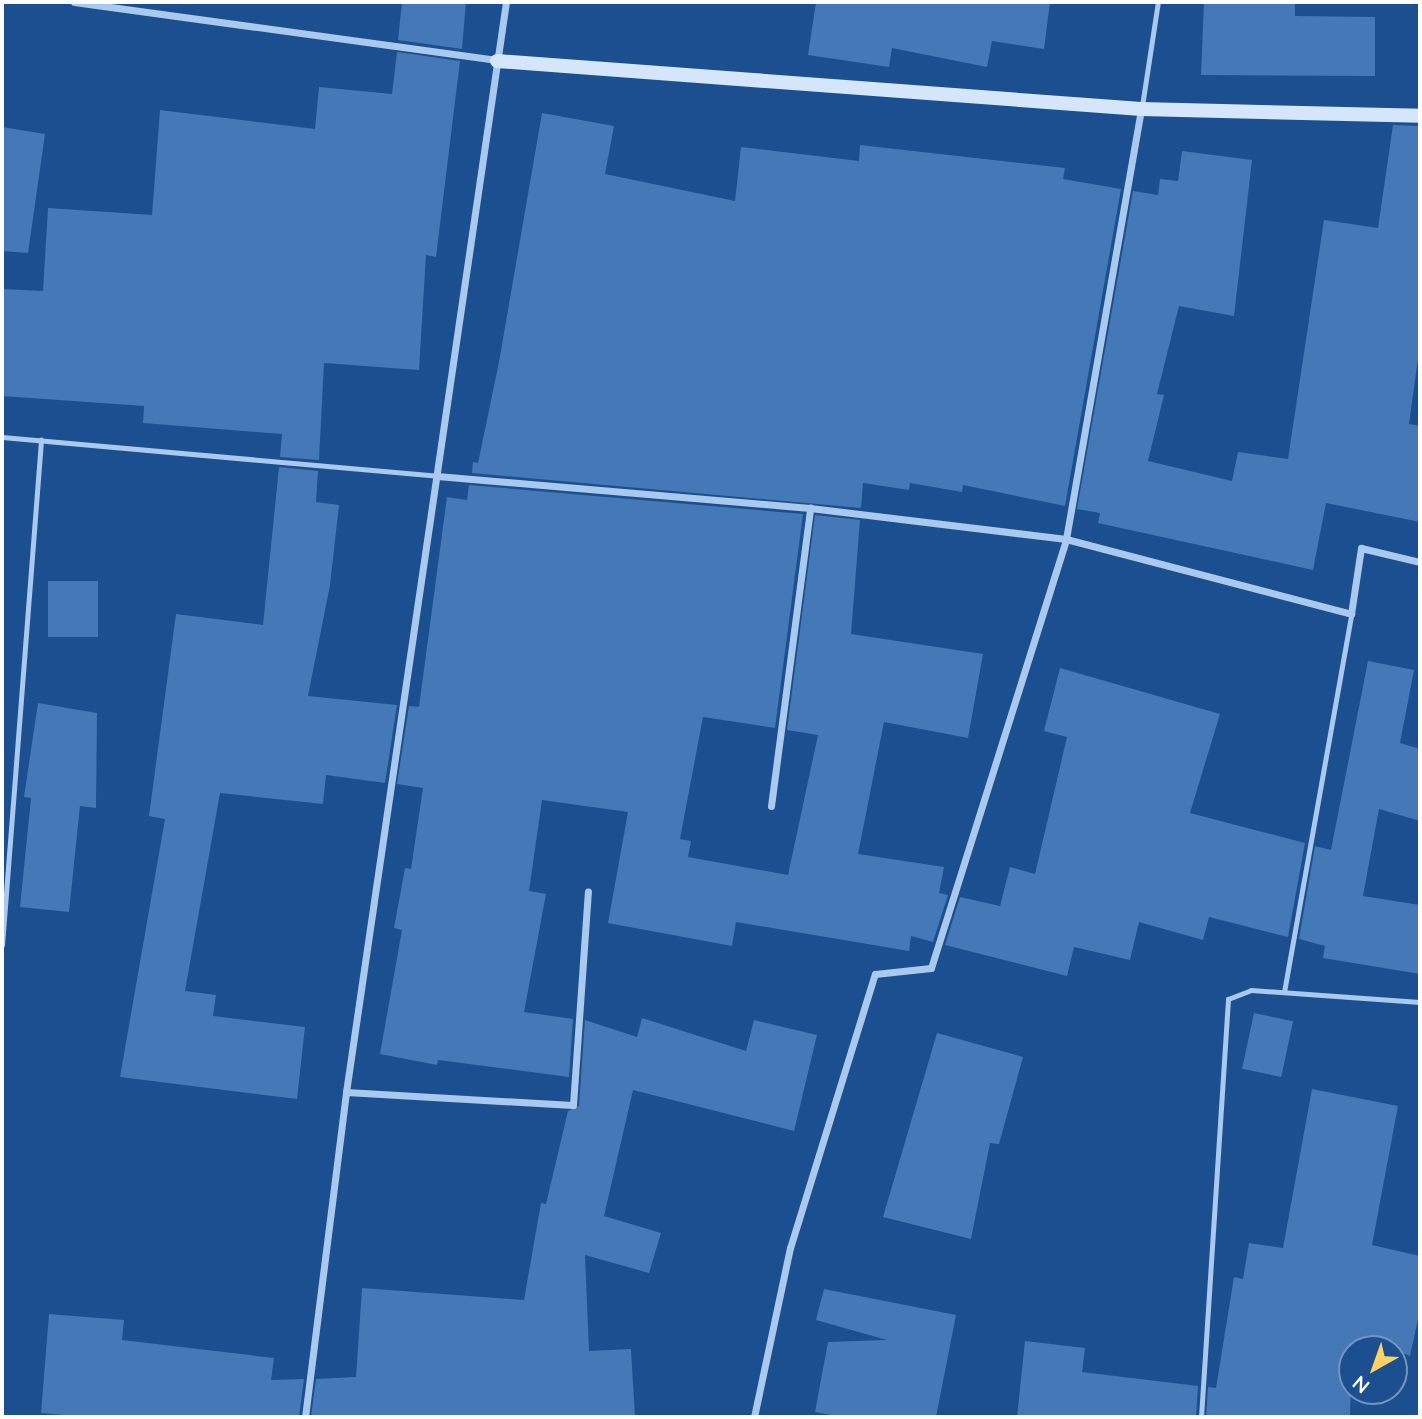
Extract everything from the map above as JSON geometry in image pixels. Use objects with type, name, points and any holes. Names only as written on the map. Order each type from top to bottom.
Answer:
[{"type":"street","points":[[74,2],[497,61],[1141,109],[1420,116]]},
{"type":"street","points":[[305,1417],[346,1092],[506,2]]},
{"type":"street","points":[[754,1417],[790,1248],[875,974],[931,968],[1066,539],[1141,109]]},
{"type":"street","points":[[437,476],[810,508],[1066,539],[1351,614],[1361,548],[1420,562]]},
{"type":"street","points":[[771,806],[810,508]]},
{"type":"street","points":[[346,1092],[573,1105],[588,892]]},
{"type":"lane","points":[[1141,109],[1158,2]]},
{"type":"lane","points":[[2,437],[437,476]]},
{"type":"lane","points":[[2,945],[41,440]]},
{"type":"lane","points":[[1284,992],[1351,614]]},
{"type":"lane","points":[[1201,1417],[1228,999],[1251,990],[1420,1002]]},
{"type":"building","points":[[402,2],[466,2],[462,49],[398,40]]},
{"type":"building","points":[[816,2],[1050,2],[1044,49],[992,41],[987,67],[892,48],[889,67],[808,55]]},
{"type":"building","points":[[1204,2],[1295,2],[1295,16],[1375,17],[1375,76],[1201,75]]},
{"type":"building","points":[[397,52],[460,61],[436,257],[426,255],[419,370],[324,363],[319,460],[280,457],[282,434],[143,423],[144,406],[2,396],[2,289],[43,291],[48,208],[152,215],[160,110],[315,129],[319,87],[392,94]]},
{"type":"building","points":[[542,113],[614,126],[605,174],[735,201],[741,147],[859,161],[860,145],[1065,168],[1063,179],[1121,189],[1065,506],[963,485],[962,492],[910,483],[909,490],[863,483],[861,508],[472,473],[473,462],[478,463],[499,362]]},
{"type":"building","points":[[1393,125],[1420,126],[1420,344],[1409,424],[1420,426],[1420,522],[1326,503],[1313,570],[1098,523],[1100,513],[1077,509],[1133,191],[1158,195],[1160,179],[1178,181],[1182,151],[1252,160],[1234,316],[1179,306],[1157,394],[1164,395],[1148,461],[1232,481],[1238,452],[1288,459],[1324,220],[1378,228]]},
{"type":"building","points":[[2,127],[45,134],[28,253],[2,251]]},
{"type":"building","points":[[279,467],[318,471],[316,502],[339,505],[330,585],[308,696],[397,705],[385,783],[326,775],[323,804],[220,793],[185,991],[216,995],[213,1016],[305,1027],[297,1099],[120,1077],[165,819],[149,816],[176,614],[263,625]]},
{"type":"building","points":[[469,485],[803,514],[775,728],[703,717],[680,839],[691,841],[688,857],[788,875],[818,735],[787,730],[815,515],[860,520],[851,634],[983,654],[968,738],[884,722],[858,854],[944,867],[939,893],[948,895],[933,942],[911,936],[909,951],[736,922],[732,946],[608,923],[628,812],[542,800],[529,891],[546,894],[524,1012],[573,1019],[569,1077],[438,1060],[437,1065],[380,1054],[402,930],[394,928],[405,868],[411,869],[423,788],[397,784],[409,706],[419,707],[447,497],[467,500]]},
{"type":"building","points":[[48,581],[98,581],[98,637],[48,637]]},
{"type":"building","points":[[1368,661],[1414,670],[1400,743],[1420,749],[1420,821],[1379,809],[1363,896],[1420,905],[1420,974],[1323,958],[1325,946],[1299,939],[1315,846],[1331,850]]},
{"type":"building","points":[[1060,668],[1220,714],[1190,813],[1305,843],[1288,937],[1209,917],[1203,940],[1139,922],[1130,960],[1074,947],[1067,976],[945,945],[960,897],[1000,906],[1010,867],[1035,874],[1067,737],[1044,731]]},
{"type":"building","points":[[38,703],[97,713],[96,808],[80,806],[69,912],[20,907],[31,798],[24,797]]},
{"type":"building","points":[[1254,1013],[1293,1021],[1281,1077],[1242,1069]]},
{"type":"building","points":[[642,1018],[746,1051],[754,1020],[817,1035],[794,1131],[633,1090],[604,1216],[661,1233],[649,1273],[585,1255],[589,1351],[631,1349],[635,1417],[311,1417],[316,1379],[356,1377],[362,1288],[524,1300],[541,1203],[546,1204],[568,1111],[579,1106],[585,1020],[637,1037]]},
{"type":"building","points":[[937,1033],[1023,1057],[999,1144],[990,1143],[971,1239],[883,1217]]},
{"type":"building","points":[[1312,1089],[1398,1106],[1372,1245],[1420,1256],[1420,1310],[1410,1356],[1408,1335],[1338,1335],[1338,1405],[1350,1405],[1350,1417],[1206,1417],[1208,1387],[1216,1388],[1234,1277],[1243,1279],[1249,1243],[1283,1248]]},
{"type":"building","points":[[824,1289],[956,1315],[936,1417],[842,1417],[815,1412],[828,1342],[887,1340],[816,1320]]},
{"type":"building","points":[[49,1314],[124,1320],[122,1340],[274,1358],[271,1380],[304,1379],[299,1417],[83,1417],[41,1413]]},
{"type":"building","points":[[1025,1341],[1085,1348],[1082,1372],[1198,1386],[1196,1417],[1017,1417]]}]
